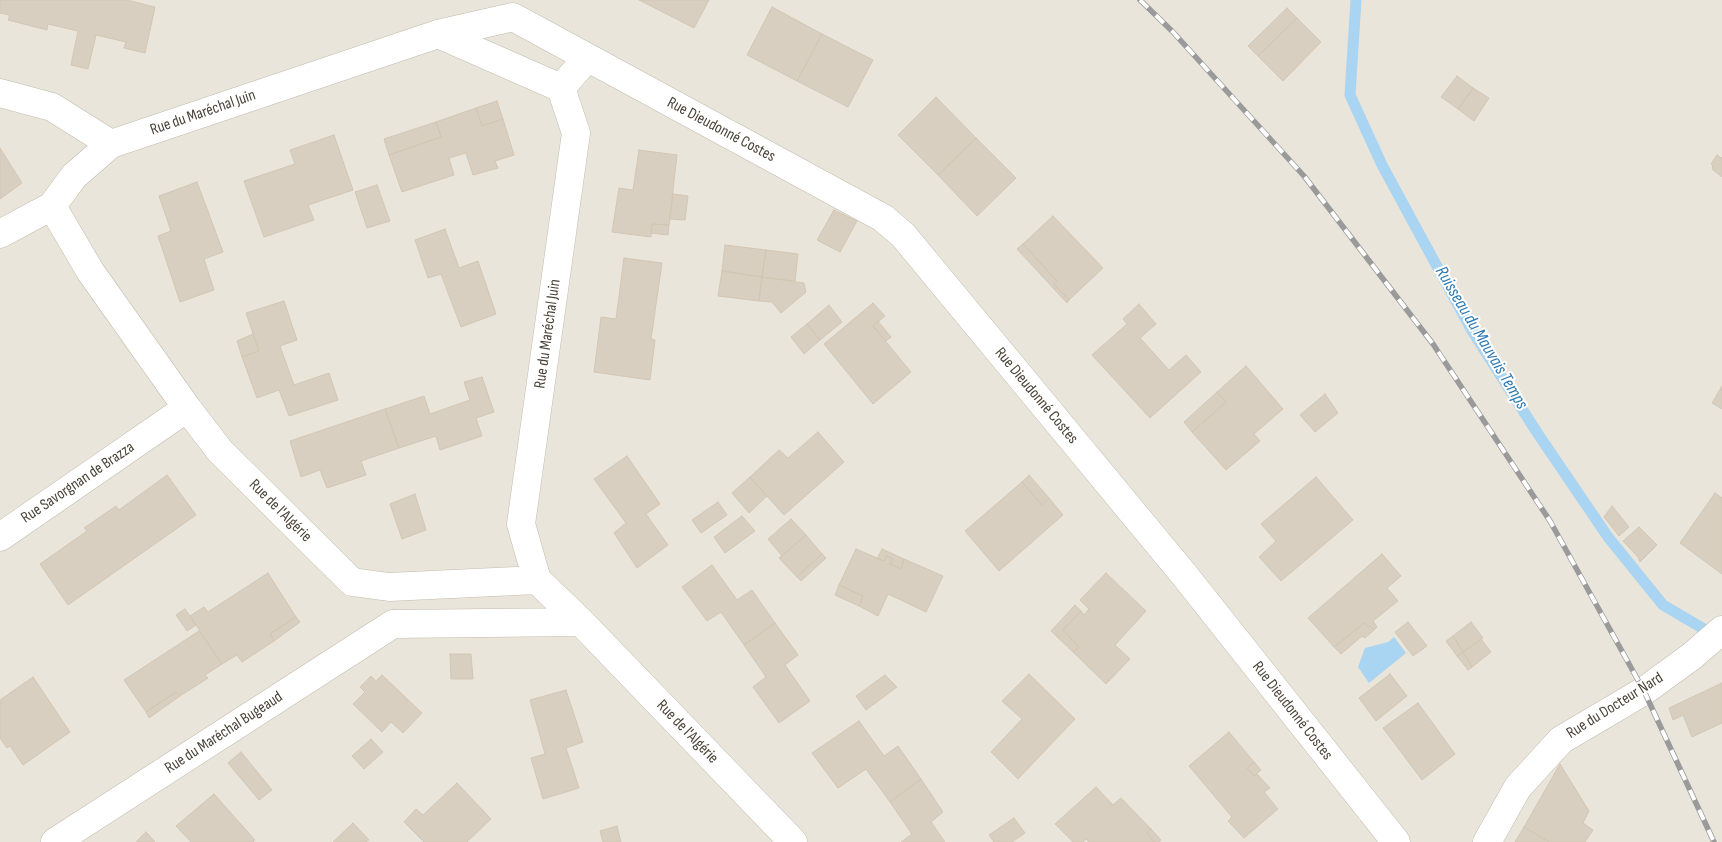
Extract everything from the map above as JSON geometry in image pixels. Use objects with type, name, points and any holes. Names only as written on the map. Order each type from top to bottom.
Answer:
[{"type":"street","name":"Rue du Maréchal Juin","points":[[110,144],[438,34],[513,18],[587,58]]},
{"type":"street","points":[[438,34],[561,88],[587,58]]},
{"type":"street","name":"Rue Dieudonné Costes","points":[[587,58],[883,218],[903,235],[1186,577],[1396,842]]},
{"type":"street","name":"Rue du Maréchal Juin","points":[[537,580],[520,524],[576,133],[561,88]]},
{"type":"street","points":[[0,93],[52,107],[110,144],[74,176],[52,206],[6,230]]},
{"type":"street","name":"Rue de l'Algérie","points":[[52,206],[90,270],[220,452],[352,582],[388,587],[537,580],[581,622],[793,842]]},
{"type":"street","name":"Rue Savorgnan de Brazza","points":[[0,537],[187,408]]},
{"type":"street","points":[[388,587],[393,624],[581,622]]},
{"type":"street","name":"Rue du Maréchal Bugeaud","points":[[56,842],[393,624]]},
{"type":"street","name":"Rue du Docteur Nard","points":[[1487,842],[1518,787],[1561,740],[1644,691],[1692,656],[1722,630]]},
{"type":"shaded area","points":[[0,0],[1722,0],[1722,842],[0,842]]},
{"type":"water","points":[[1394,637],[1406,653],[1369,683],[1358,667],[1365,648],[1388,642]]},
{"type":"building","points":[[0,0],[127,0],[155,7],[145,53],[124,48],[126,42],[96,35],[88,69],[71,65],[78,31],[48,24],[47,30],[8,20],[10,15],[0,13]]},
{"type":"building","points":[[639,0],[709,0],[694,28]]},
{"type":"building","points":[[772,7],[822,34],[797,81],[747,55]]},
{"type":"building","points":[[1287,8],[1297,18],[1258,56],[1248,46]]},
{"type":"building","points":[[1297,18],[1321,42],[1283,81],[1258,56]]},
{"type":"building","points":[[822,34],[873,60],[848,107],[797,81]]},
{"type":"building","points":[[1457,76],[1473,88],[1458,109],[1441,97]]},
{"type":"building","points":[[1473,88],[1489,98],[1474,121],[1458,109]]},
{"type":"building","points":[[936,97],[976,138],[938,175],[898,135]]},
{"type":"building","points":[[497,101],[503,119],[482,126],[476,108]]},
{"type":"building","points":[[476,108],[482,126],[503,119],[514,155],[495,161],[498,168],[473,175],[466,153],[449,158],[454,175],[402,192],[389,155],[441,137],[436,122]]},
{"type":"building","points":[[436,122],[441,137],[389,155],[384,139]]},
{"type":"building","points":[[334,135],[353,190],[308,205],[314,220],[264,237],[244,181],[295,164],[290,150]]},
{"type":"building","points":[[976,138],[1016,178],[977,216],[938,175]]},
{"type":"building","points":[[0,148],[22,183],[0,199]]},
{"type":"building","points":[[639,150],[677,155],[669,225],[652,224],[651,237],[612,232],[619,188],[633,190]]},
{"type":"building","points":[[1717,155],[1722,157],[1722,177],[1712,169],[1713,166],[1711,164]]},
{"type":"building","points":[[197,182],[223,252],[204,259],[214,290],[180,302],[158,236],[171,231],[159,196]]},
{"type":"building","points":[[377,185],[390,221],[367,228],[355,192]]},
{"type":"building","points":[[673,194],[688,196],[685,220],[670,219]]},
{"type":"building","points":[[834,210],[857,221],[840,252],[817,240]]},
{"type":"building","points":[[1053,216],[1103,268],[1069,300],[1054,284],[1057,281],[1023,244]]},
{"type":"building","points":[[652,224],[669,225],[668,235],[651,233]]},
{"type":"building","points":[[445,229],[459,268],[478,261],[496,314],[461,327],[441,274],[428,278],[415,240]]},
{"type":"building","points":[[1023,244],[1057,281],[1054,284],[1069,300],[1067,303],[1017,249]]},
{"type":"building","points":[[725,245],[766,250],[762,277],[722,271]]},
{"type":"building","points":[[766,250],[798,254],[795,281],[762,277]]},
{"type":"building","points":[[624,258],[662,263],[651,339],[655,340],[650,380],[594,372],[601,317],[616,319]]},
{"type":"building","points":[[722,271],[762,277],[759,301],[718,296]]},
{"type":"building","points":[[762,277],[804,283],[806,292],[781,313],[772,302],[759,301]]},
{"type":"building","points":[[284,301],[297,340],[280,346],[294,385],[329,373],[338,400],[289,416],[279,390],[257,398],[242,357],[259,351],[246,313]]},
{"type":"building","points":[[873,303],[885,316],[873,326],[911,372],[873,404],[824,344]]},
{"type":"building","points":[[1139,304],[1156,324],[1140,338],[1169,370],[1186,355],[1201,372],[1150,418],[1092,355],[1127,324],[1123,319]]},
{"type":"building","points":[[829,305],[842,322],[820,340],[807,324]]},
{"type":"building","points":[[878,321],[891,337],[886,341],[873,326]]},
{"type":"building","points":[[807,324],[820,340],[804,354],[791,337]]},
{"type":"building","points":[[253,334],[259,351],[242,357],[237,341]]},
{"type":"building","points":[[1246,366],[1283,409],[1254,434],[1260,441],[1226,470],[1192,432],[1226,402],[1217,392]]},
{"type":"building","points":[[482,377],[494,412],[476,418],[482,436],[440,450],[436,436],[399,448],[385,409],[424,396],[430,414],[470,400],[464,382]]},
{"type":"building","points":[[1722,386],[1722,409],[1712,403]]},
{"type":"building","points":[[1217,392],[1226,402],[1192,432],[1184,422]]},
{"type":"building","points":[[1325,394],[1338,413],[1315,432],[1300,415]]},
{"type":"building","points":[[385,409],[399,448],[361,461],[366,475],[327,488],[320,470],[301,477],[290,441]]},
{"type":"building","points":[[818,432],[844,462],[784,515],[750,477],[779,450],[788,458]]},
{"type":"building","points":[[627,456],[660,504],[646,514],[668,545],[637,568],[614,533],[626,523],[594,479]]},
{"type":"building","points":[[167,475],[196,515],[68,605],[40,564],[87,531],[84,528],[116,506],[119,510]]},
{"type":"building","points":[[1029,475],[1049,498],[1042,505],[1022,482]]},
{"type":"building","points":[[750,477],[767,496],[749,513],[732,493]]},
{"type":"building","points":[[1316,477],[1353,520],[1281,581],[1259,557],[1276,541],[1261,524]]},
{"type":"building","points":[[1022,482],[1042,505],[1049,498],[1063,515],[999,571],[965,531]]},
{"type":"building","points":[[1715,493],[1722,498],[1722,574],[1680,543]]},
{"type":"building","points":[[415,494],[426,530],[402,539],[390,504]]},
{"type":"building","points":[[718,502],[727,515],[701,533],[692,520]]},
{"type":"building","points":[[1612,506],[1629,527],[1619,536],[1604,517]]},
{"type":"building","points":[[742,516],[755,531],[725,553],[714,537]]},
{"type":"building","points":[[791,519],[806,535],[782,556],[768,539]]},
{"type":"building","points":[[1639,527],[1657,545],[1640,562],[1638,557],[1623,541]]},
{"type":"building","points":[[806,535],[822,554],[797,577],[779,558]]},
{"type":"building","points":[[856,549],[884,561],[887,556],[893,559],[890,564],[901,569],[904,559],[943,576],[926,612],[888,594],[878,616],[859,606],[863,596],[839,585]]},
{"type":"building","points":[[882,549],[904,559],[901,569],[890,564],[893,559],[887,556],[884,561],[877,559]]},
{"type":"building","points":[[822,554],[826,558],[801,581],[797,577]]},
{"type":"building","points":[[1382,554],[1401,576],[1387,588],[1398,601],[1373,621],[1377,627],[1374,630],[1364,623],[1334,647],[1308,618]]},
{"type":"building","points":[[712,565],[737,600],[752,590],[775,623],[744,645],[721,612],[707,621],[682,587]]},
{"type":"building","points":[[268,573],[296,617],[270,634],[274,641],[242,662],[237,655],[222,664],[190,616],[204,607],[208,612]]},
{"type":"building","points":[[1106,573],[1146,611],[1115,645],[1130,659],[1106,684],[1073,652],[1079,647],[1063,630],[1081,611],[1084,615],[1089,609],[1080,600]]},
{"type":"building","points":[[839,585],[863,596],[859,606],[835,595]]},
{"type":"building","points":[[1075,605],[1081,611],[1063,630],[1079,647],[1073,652],[1051,631]]},
{"type":"building","points":[[185,609],[196,625],[187,631],[176,615]]},
{"type":"building","points":[[296,617],[300,622],[274,641],[270,634]]},
{"type":"building","points":[[1408,622],[1427,646],[1413,656],[1395,632]]},
{"type":"building","points":[[1471,622],[1483,638],[1463,652],[1453,636]]},
{"type":"building","points":[[775,623],[798,655],[785,665],[810,701],[779,723],[753,687],[766,677],[744,645]]},
{"type":"building","points":[[1364,623],[1374,630],[1365,638],[1362,636],[1341,654],[1334,647]]},
{"type":"building","points":[[199,631],[222,664],[205,675],[208,678],[180,696],[176,692],[146,712],[124,680]]},
{"type":"building","points":[[1453,636],[1463,652],[1457,656],[1446,641]]},
{"type":"building","points":[[1481,639],[1491,652],[1472,667],[1463,652]]},
{"type":"building","points":[[1463,652],[1472,667],[1468,670],[1457,656]]},
{"type":"building","points":[[450,654],[471,654],[473,679],[451,679]]},
{"type":"building","points":[[1029,674],[1075,719],[1018,779],[991,752],[1022,719],[1002,701]]},
{"type":"building","points":[[1390,674],[1407,696],[1376,721],[1359,698]]},
{"type":"building","points":[[382,675],[422,713],[403,733],[391,722],[382,732],[353,704],[365,692],[360,687],[371,676],[376,681]]},
{"type":"building","points":[[885,675],[897,687],[866,710],[856,696]]},
{"type":"building","points":[[33,677],[70,732],[23,765],[10,746],[7,748],[0,738],[0,700]]},
{"type":"building","points":[[1722,683],[1722,723],[1692,737],[1683,715],[1673,720],[1669,708]]},
{"type":"building","points":[[566,690],[583,742],[566,748],[579,788],[543,799],[531,758],[545,754],[530,700]]},
{"type":"building","points":[[176,692],[180,696],[149,718],[146,712]]},
{"type":"building","points":[[1418,703],[1455,754],[1422,780],[1383,728]]},
{"type":"building","points":[[859,721],[884,756],[898,746],[921,779],[890,802],[866,769],[838,788],[812,753]]},
{"type":"building","points":[[1229,732],[1254,762],[1247,768],[1254,776],[1257,774],[1270,788],[1264,792],[1278,809],[1244,838],[1228,821],[1232,817],[1189,766]]},
{"type":"building","points":[[371,739],[383,752],[364,769],[352,756]]},
{"type":"building","points":[[241,752],[272,790],[259,800],[228,763]]},
{"type":"building","points":[[1254,762],[1261,770],[1254,776],[1247,768]]},
{"type":"building","points":[[1560,764],[1589,811],[1583,823],[1593,830],[1585,842],[1549,842],[1524,827]]},
{"type":"building","points":[[921,779],[943,812],[931,822],[945,842],[901,842],[912,834],[890,802]]},
{"type":"building","points":[[457,783],[491,819],[467,842],[424,842],[404,822],[416,809],[423,815]]},
{"type":"building","points":[[1096,787],[1113,805],[1121,798],[1151,829],[1147,833],[1154,842],[1089,842],[1086,839],[1083,842],[1073,842],[1055,824]]},
{"type":"building","points":[[214,794],[255,840],[253,842],[191,842],[176,826]]},
{"type":"building","points":[[1014,818],[1025,833],[1012,842],[994,842],[989,835]]},
{"type":"building","points":[[353,823],[369,840],[366,842],[333,842]]},
{"type":"building","points":[[617,826],[621,842],[603,842],[600,831]]},
{"type":"building","points":[[1524,827],[1549,842],[1515,842]]},
{"type":"building","points":[[1151,829],[1161,840],[1159,842],[1154,842],[1147,833]]},
{"type":"building","points":[[146,832],[155,842],[136,842]]},
{"type":"waterway","name":"Ruisseau du Mauvais Temps","points":[[1356,0],[1350,95],[1382,165],[1471,329],[1538,434],[1608,537],[1663,605],[1704,629]]},
{"type":"railway","points":[[1140,0],[1172,31],[1304,176],[1433,344],[1550,521],[1644,691],[1714,842]]}]
